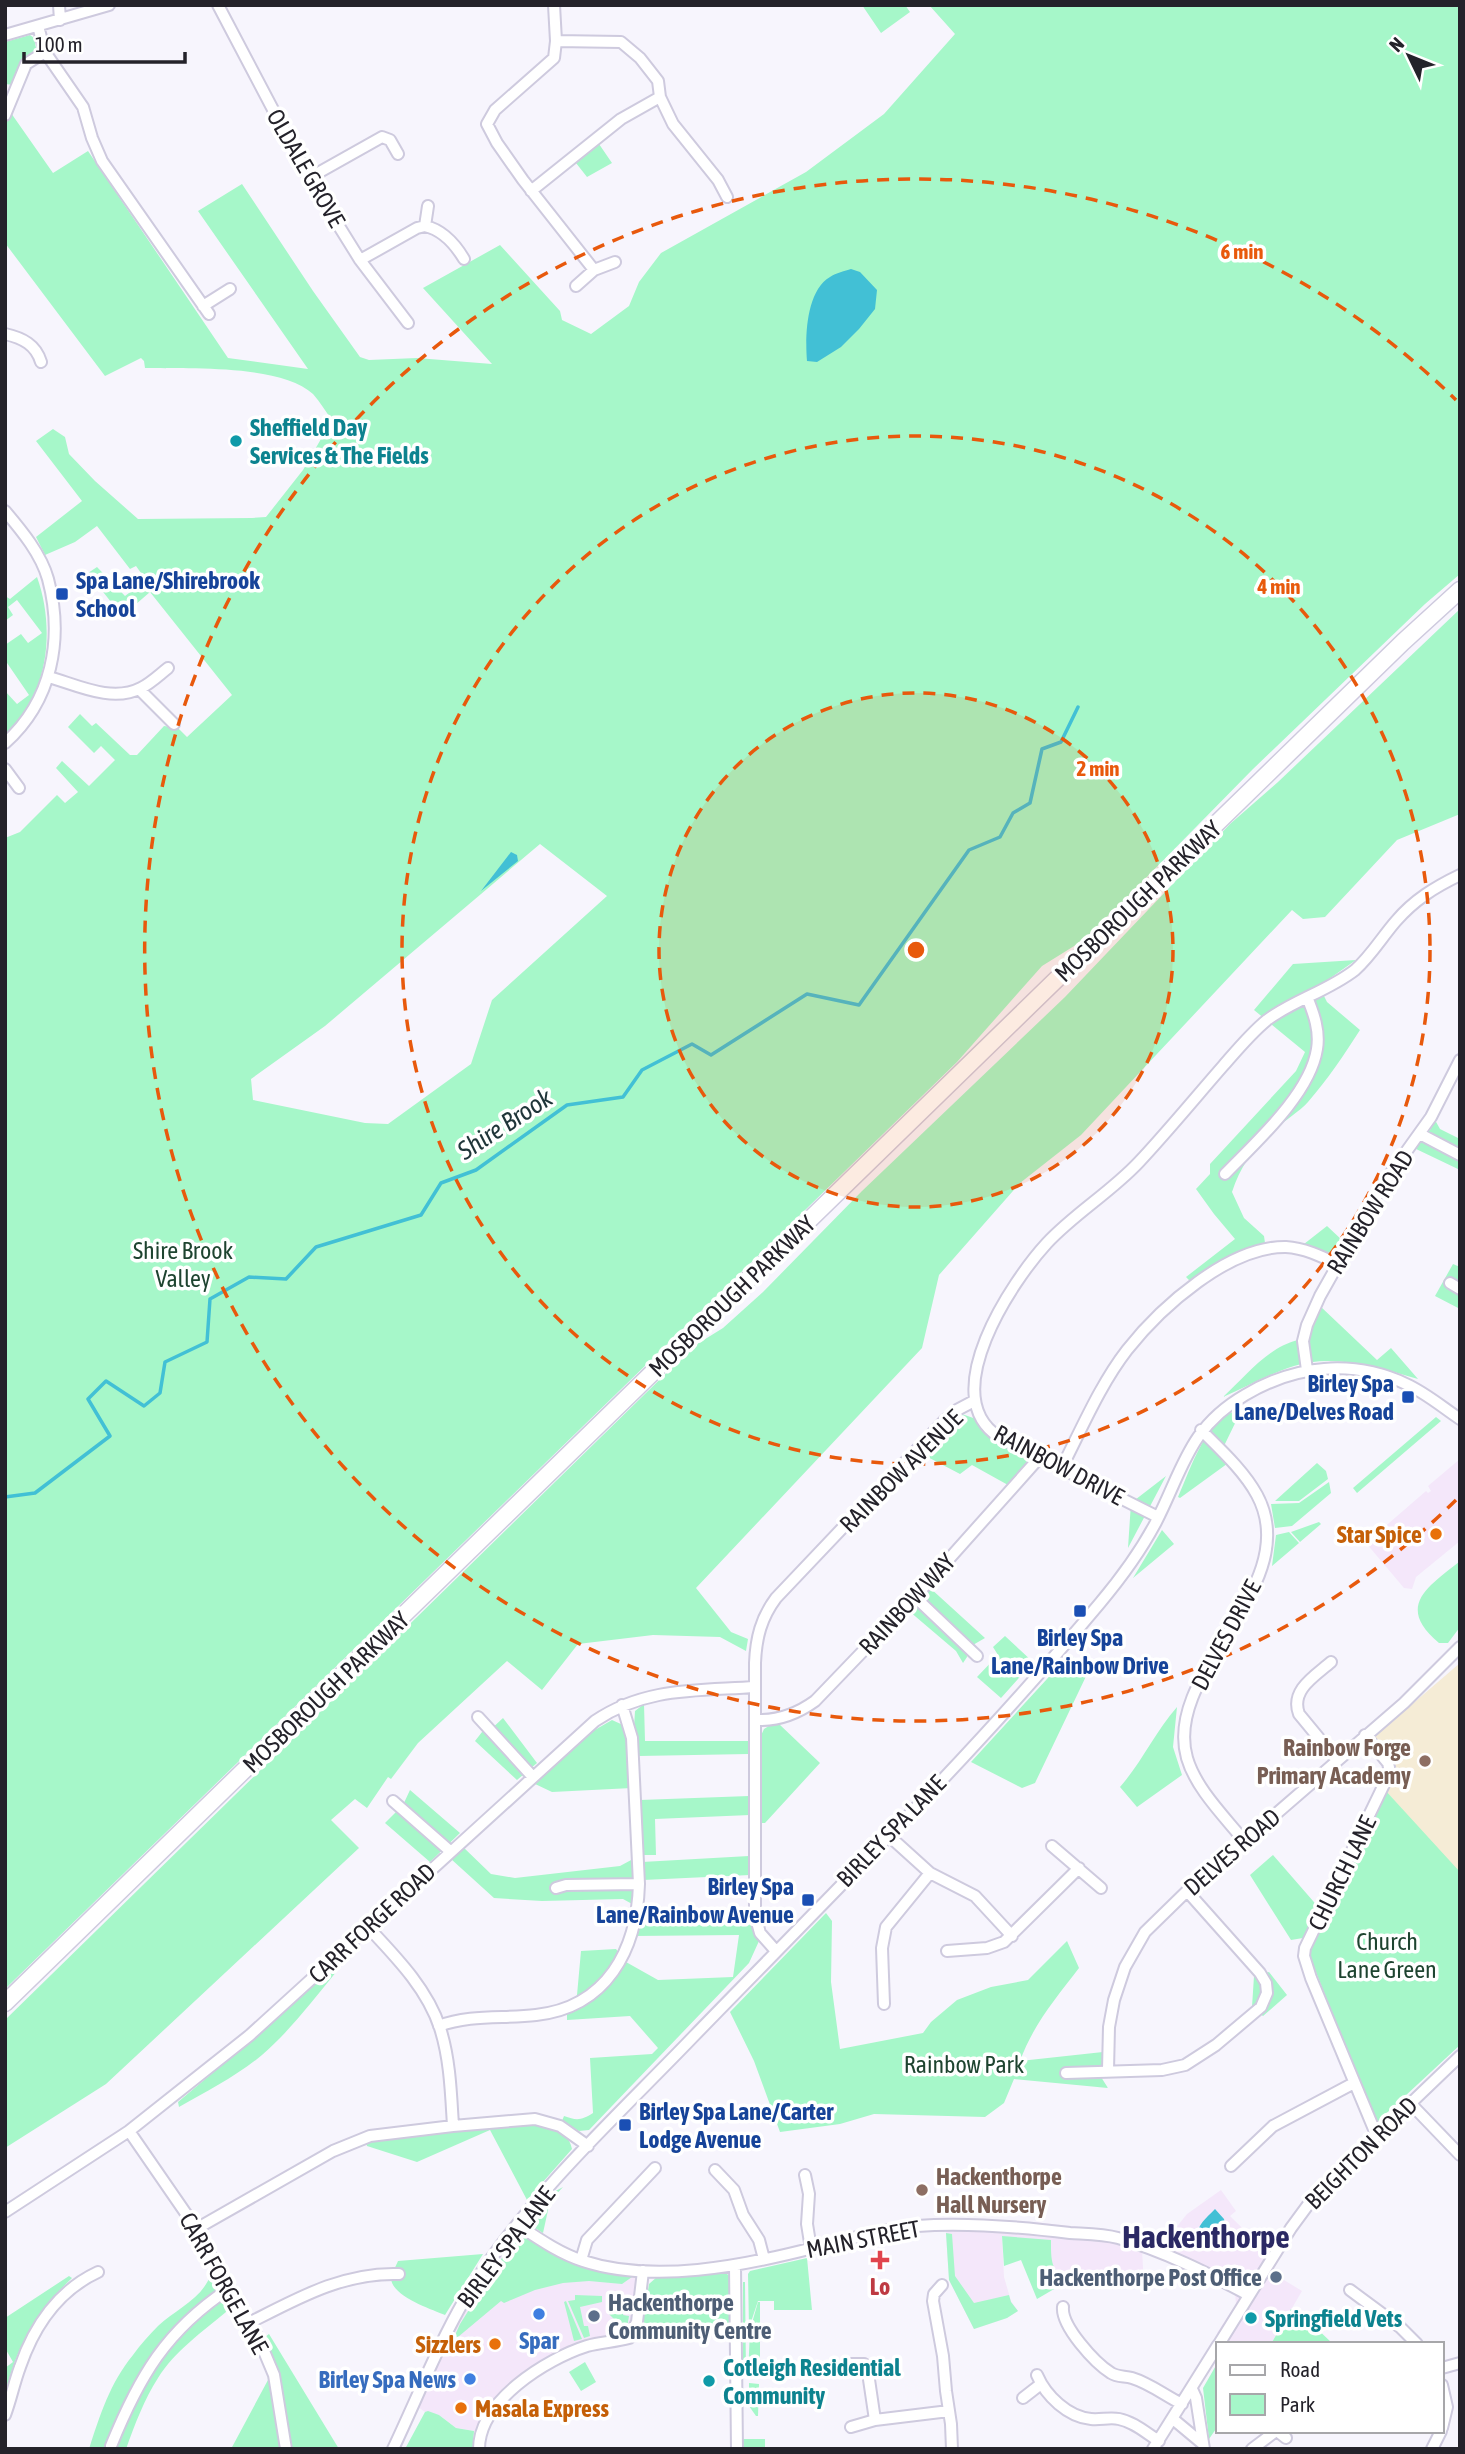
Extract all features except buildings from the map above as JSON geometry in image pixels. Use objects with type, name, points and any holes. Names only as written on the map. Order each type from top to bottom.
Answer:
[{"type":"highway","name":"MOSBOROUGH PARKWAY","points":[[5,2003],[1403,642],[1460,590]]},
{"type":"street","points":[[59,5],[60,20]]},
{"type":"street","name":"OLDALE GROVE","points":[[218,5],[309,178],[360,260],[408,323]]},
{"type":"street","points":[[554,5],[554,58],[495,110],[487,124],[500,148],[531,191],[594,270]]},
{"type":"street","points":[[5,35],[102,6]]},
{"type":"street","points":[[37,26],[45,52],[83,107],[102,161],[206,310],[230,289]]},
{"type":"street","points":[[556,41],[621,42],[640,58],[658,81],[660,97],[673,124],[718,180],[727,197]]},
{"type":"street","points":[[5,115],[26,64],[45,52]]},
{"type":"street","points":[[531,191],[621,119],[660,97]]},
{"type":"street","points":[[309,178],[382,137],[390,140],[398,154]]},
{"type":"street","points":[[425,226],[428,206]]},
{"type":"street","points":[[360,260],[425,226],[444,235],[464,259]]},
{"type":"street","points":[[576,286],[594,270],[615,262]]},
{"type":"street","points":[[5,334],[26,341],[37,351],[41,362]]},
{"type":"street","points":[[5,511],[28,540],[48,579],[55,635],[49,677],[31,713],[5,743]]},
{"type":"street","points":[[49,677],[93,692],[125,692],[139,689],[157,680],[168,668]]},
{"type":"street","points":[[139,689],[174,724]]},
{"type":"street","points":[[5,769],[19,788]]},
{"type":"street","name":"RAINBOW AVENUE","points":[[776,1951],[760,1933],[755,1915],[755,1646],[759,1628],[769,1607],[944,1421],[974,1401],[974,1379],[984,1347],[1008,1295],[1032,1260],[1061,1229],[1139,1163],[1248,1037],[1278,1013],[1334,984],[1357,967],[1405,911],[1429,891],[1460,875]]},
{"type":"street","points":[[1226,1174],[1285,1108],[1306,1080],[1313,1064],[1318,1034],[1307,997]]},
{"type":"street","name":"RAINBOW ROAD","points":[[1307,1370],[1303,1341],[1307,1325],[1337,1264],[1383,1184],[1431,1117],[1460,1060]]},
{"type":"street","points":[[1420,1134],[1460,1155]]},
{"type":"street","points":[[1062,1467],[1103,1387],[1128,1350],[1154,1321],[1200,1281],[1236,1260],[1271,1248],[1296,1248],[1337,1264]]},
{"type":"street","name":"BIRLEY SPA LANE","points":[[393,2449],[454,2317],[486,2266],[518,2225],[588,2146],[974,1744],[1099,1604],[1132,1562],[1158,1517],[1185,1457],[1202,1430],[1226,1408],[1250,1392],[1282,1377],[1307,1370],[1347,1368],[1388,1377],[1409,1385],[1460,1419]]},
{"type":"street","name":"RAINBOW DRIVE","points":[[974,1401],[981,1419],[991,1432],[1158,1517]]},
{"type":"street","name":"DELVES DRIVE","points":[[1202,1430],[1258,1497],[1266,1528],[1263,1561],[1257,1579],[1249,1598],[1194,1692],[1184,1740],[1190,1768],[1245,1842]]},
{"type":"street","name":"RAINBOW WAY","points":[[756,1720],[784,1717],[815,1701],[915,1597],[1040,1457]]},
{"type":"street","points":[[915,1597],[977,1656]]},
{"type":"street","name":"DELVES ROAD","points":[[1108,2070],[1109,2027],[1114,2000],[1125,1966],[1145,1932],[1187,1891],[1426,1683],[1460,1647]]},
{"type":"street","points":[[1331,1662],[1300,1689],[1296,1708],[1336,1760]]},
{"type":"street","name":"CARR FORGE ROAD","points":[[5,2212],[129,2131],[250,2035],[595,1721],[622,1705],[659,1693],[755,1687]]},
{"type":"street","points":[[439,2025],[489,2016],[552,2012],[583,1999],[608,1977],[626,1952],[636,1920],[639,1884],[632,1738],[622,1705]]},
{"type":"street","points":[[478,1717],[532,1776]]},
{"type":"street","name":"CHURCH LANE","points":[[1365,1735],[1388,1763],[1390,1772],[1305,1948],[1304,1956],[1377,2134]]},
{"type":"street","points":[[393,1801],[450,1851]]},
{"type":"street","points":[[888,1835],[930,1873],[975,1896],[1012,1936]]},
{"type":"street","points":[[1052,1846],[1101,1888]]},
{"type":"street","points":[[947,1951],[987,1948],[1004,1942],[1079,1868]]},
{"type":"street","points":[[884,2004],[882,1948],[886,1927],[930,1873]]},
{"type":"street","points":[[555,1888],[566,1885],[639,1884]]},
{"type":"street","points":[[1066,2073],[1162,2070],[1185,2065],[1261,2007],[1265,2000],[1266,1983],[1260,1973],[1187,1891]]},
{"type":"street","points":[[367,1926],[416,1983],[439,2025],[449,2075],[453,2126]]},
{"type":"street","name":"BEIGHTON ROAD","points":[[1221,2342],[1310,2201],[1460,2056]]},
{"type":"street","points":[[1231,2166],[1273,2126],[1354,2083]]},
{"type":"street","points":[[1410,2103],[1460,2155]]},
{"type":"street","points":[[196,2230],[353,2141],[389,2133],[535,2119],[560,2126],[588,2146]]},
{"type":"street","name":"CARR FORGE LANE","points":[[129,2131],[196,2230],[251,2322],[274,2375],[286,2449]]},
{"type":"street","points":[[581,2260],[587,2240],[655,2168]]},
{"type":"street","points":[[715,2170],[734,2190],[743,2215],[759,2240],[764,2259]]},
{"type":"street","points":[[805,2175],[809,2194],[807,2224],[811,2249]]},
{"type":"street","name":"MAIN STREET","points":[[518,2225],[559,2251],[581,2260],[643,2271],[735,2266],[878,2232],[939,2225],[1101,2235],[1144,2247],[1205,2272],[1249,2295]]},
{"type":"street","points":[[735,2266],[737,2449]]},
{"type":"street","points":[[480,2449],[482,2427],[489,2414],[501,2400],[530,2376],[576,2350],[629,2338],[637,2322],[643,2271]]},
{"type":"street","points":[[5,2415],[20,2367],[38,2327],[66,2293],[86,2277],[98,2272]]},
{"type":"street","points":[[251,2322],[338,2282],[362,2276],[399,2274]]},
{"type":"street","points":[[942,2285],[934,2294],[933,2313],[941,2337],[952,2449]]},
{"type":"street","points":[[111,2446],[132,2394],[164,2347],[184,2324],[230,2288]]},
{"type":"street","points":[[1350,2290],[1415,2342]]},
{"type":"street","points":[[1063,2307],[1063,2318],[1068,2326],[1081,2344],[1107,2370],[1140,2382],[1182,2404]]},
{"type":"street","name":"BEIGHTON ROAD","points":[[1156,2445],[1216,2350]]},
{"type":"street","points":[[847,2364],[867,2366],[875,2420]]},
{"type":"street","points":[[1023,2398],[1039,2379],[1073,2414],[1097,2420],[1119,2419],[1133,2424],[1156,2445]]},
{"type":"street","points":[[1192,2389],[1196,2398],[1203,2446]]},
{"type":"street","points":[[1444,2394],[1447,2407],[1444,2418]]},
{"type":"street","points":[[851,2427],[875,2420],[949,2412]]},
{"type":"street","points":[[1173,2419],[1203,2446]]},
{"type":"street","points":[[1252,2449],[1279,2433]]},
{"type":"street","points":[[1432,2449],[1439,2433]]},
{"type":"shaded area","points":[[1460,1459],[1460,1541],[1416,1577],[1412,1589],[1404,1588],[1366,1543],[1426,1491],[1431,1491],[1428,1486]]},
{"type":"shaded area","name":"Rainbow Forge Primary Academy","points":[[1460,1663],[1460,1876],[1385,1790],[1386,1753],[1374,1737]]},
{"type":"shaded area","points":[[1221,2190],[1236,2211],[1230,2216],[1269,2254],[1261,2266],[1302,2291],[1272,2342],[1229,2342],[1217,2333],[1236,2304],[1235,2293],[1142,2250],[1144,2285],[1065,2277],[1057,2273],[1050,2264],[1002,2236],[1004,2277],[1011,2301],[1018,2311],[1007,2318],[974,2329],[949,2280],[945,2218],[1035,2222],[1112,2231],[1163,2244],[1187,2214]]},
{"type":"shaded area","points":[[518,2225],[559,2251],[643,2271],[634,2332],[589,2345],[516,2386],[481,2435],[456,2428],[439,2415],[425,2412],[414,2404],[454,2317]]},
{"type":"green space","points":[[862,5],[905,5],[910,12],[881,33]]},
{"type":"green space","name":"Shire Brook Valley","points":[[929,5],[1460,5],[1460,574],[1425,604],[1253,769],[1087,938],[1042,966],[957,1062],[5,1989],[5,838],[20,832],[57,795],[65,803],[78,792],[56,768],[62,761],[89,786],[115,760],[101,746],[94,753],[68,727],[80,714],[92,726],[96,723],[130,755],[137,755],[164,726],[178,728],[187,737],[232,695],[150,592],[135,605],[132,603],[119,612],[88,573],[97,567],[125,596],[146,580],[136,566],[130,569],[97,526],[75,542],[45,555],[36,537],[82,501],[36,441],[53,429],[65,437],[69,454],[138,519],[252,518],[266,517],[303,470],[332,420],[313,394],[298,384],[279,377],[233,370],[145,368],[141,358],[105,376],[5,243],[5,122],[11,113],[53,173],[88,151],[228,358],[308,369],[198,211],[242,184],[360,357],[369,360],[417,358],[492,364],[423,288],[500,245],[560,311],[562,320],[591,334],[629,306],[639,282],[661,253],[806,172],[884,114],[955,34]],"holes":[[[540,844],[607,896],[492,1000],[471,1064],[388,1124],[365,1123],[253,1100],[251,1079],[325,1026]]]},
{"type":"green space","points":[[30,35],[34,38],[36,48],[22,64],[14,85],[5,84],[5,42]]},
{"type":"green space","points":[[599,144],[612,163],[587,177],[576,163]]},
{"type":"green space","points":[[37,577],[46,619],[44,662],[31,702],[5,735],[5,691],[17,704],[29,695],[5,660],[5,645],[21,634],[28,643],[42,633],[17,600],[8,607],[13,615],[5,621],[5,596],[10,599]]},
{"type":"green space","points":[[1460,609],[1460,814],[1397,840],[1325,917],[1303,919],[1292,910],[1081,1135],[1020,1183],[939,1275],[922,1348],[696,1588],[731,1632],[748,1639],[746,1651],[720,1637],[653,1635],[578,1644],[542,1690],[507,1661],[418,1743],[391,1779],[388,1777],[367,1808],[355,1799],[331,1820],[359,1848],[106,2084],[5,2148],[5,2020],[694,1346],[723,1328],[763,1292],[862,1191],[1065,997],[1230,824]]},
{"type":"green space","points":[[1356,960],[1319,986],[1327,1002],[1360,1030],[1336,1067],[1308,1102],[1254,1150],[1239,1174],[1232,1192],[1244,1218],[1264,1236],[1265,1243],[1235,1254],[1191,1282],[1186,1277],[1235,1239],[1196,1189],[1210,1174],[1210,1164],[1296,1071],[1305,1052],[1254,1010],[1293,964]]},
{"type":"green space","points":[[1435,1120],[1440,1129],[1460,1139],[1460,1170],[1414,1148]]},
{"type":"green space","points":[[1327,1226],[1343,1241],[1338,1250],[1326,1253],[1304,1244]]},
{"type":"green space","points":[[1453,1264],[1460,1267],[1460,1309],[1435,1296]]},
{"type":"green space","points":[[1320,1306],[1377,1360],[1391,1348],[1418,1379],[1357,1364],[1309,1362],[1276,1373],[1223,1397],[1267,1356],[1298,1340]]},
{"type":"green space","points":[[1242,1409],[1222,1450],[1231,1461],[1178,1497],[1194,1458],[1209,1432],[1229,1414]]},
{"type":"green space","points":[[962,1414],[976,1419],[984,1431],[1028,1459],[1027,1465],[1008,1485],[972,1465],[960,1474],[920,1453],[952,1420]]},
{"type":"green space","points":[[1436,1417],[1441,1421],[1357,1493],[1353,1488]]},
{"type":"green space","points":[[1317,1463],[1326,1471],[1328,1479],[1299,1501],[1275,1501]]},
{"type":"green space","points":[[1166,1476],[1128,1548],[1131,1503]]},
{"type":"green space","points":[[1329,1482],[1331,1493],[1292,1526],[1275,1528],[1271,1504],[1299,1503]]},
{"type":"green space","points":[[1319,1522],[1321,1524],[1300,1542],[1291,1532]]},
{"type":"green space","points":[[1162,1530],[1174,1544],[1133,1578]]},
{"type":"green space","points":[[1289,1532],[1299,1543],[1272,1566],[1276,1535]]},
{"type":"green space","points":[[1460,1561],[1460,1627],[1448,1643],[1439,1643],[1426,1630],[1419,1618],[1418,1608],[1428,1589]]},
{"type":"green space","points":[[929,1587],[985,1638],[966,1649],[967,1657],[963,1663],[956,1651],[909,1611]]},
{"type":"green space","points":[[1005,1636],[1033,1662],[1001,1698],[977,1677],[998,1655],[993,1647]]},
{"type":"green space","points":[[1069,1655],[1090,1668],[1035,1783],[1022,1788],[971,1762]]},
{"type":"green space","points":[[644,1704],[645,1741],[748,1741],[749,1754],[639,1756],[634,1727],[635,1711]]},
{"type":"green space","points":[[1177,1707],[1173,1747],[1182,1775],[1137,1807],[1120,1787]]},
{"type":"green space","points":[[503,1718],[537,1763],[517,1780],[475,1741],[482,1732],[487,1733]]},
{"type":"green space","points":[[612,1720],[623,1725],[627,1735],[632,1788],[552,1792],[533,1783],[581,1738]]},
{"type":"green space","points":[[772,1724],[779,1724],[820,1763],[765,1823],[758,1823],[759,1740],[764,1729]]},
{"type":"green space","points":[[410,1790],[460,1833],[430,1862],[385,1823],[403,1805]]},
{"type":"green space","name":"Church Lane Green","points":[[1385,1790],[1460,1872],[1460,2045],[1376,2123],[1308,1952]]},
{"type":"green space","points":[[749,1796],[750,1815],[655,1819],[656,1855],[642,1855],[640,1800]]},
{"type":"green space","points":[[462,1846],[491,1874],[515,1878],[620,1866],[633,1859],[634,1905],[623,1899],[542,1901],[494,1898],[451,1859]]},
{"type":"green space","points":[[1273,1855],[1320,1909],[1303,1938],[1291,1940],[1250,1875]]},
{"type":"green space","points":[[749,1856],[750,1875],[643,1880],[642,1862]]},
{"type":"green space","name":"Rainbow Park","points":[[826,1913],[832,1921],[831,1982],[840,2049],[923,2033],[931,2022],[957,2000],[991,1987],[1028,1980],[1067,1941],[1079,1968],[1038,2024],[1020,2061],[1103,2052],[1101,2077],[1108,2088],[1014,2079],[1004,2103],[985,2117],[874,2114],[840,2124],[780,2132],[754,2061],[730,2012]]},
{"type":"green space","points":[[749,1917],[759,1941],[749,1963],[589,2130],[579,2131],[562,2121],[564,2116],[579,2119],[593,2113],[590,2058],[652,2054],[658,2048],[630,2016],[567,2020],[567,2014],[577,1995],[581,1951],[616,1949],[626,1962],[658,1980],[733,1977],[739,1935],[633,1936],[643,1920]]},
{"type":"green space","points":[[331,1965],[337,1971],[272,2046],[242,2070],[179,2107],[178,2102],[253,2039]]},
{"type":"green space","points":[[1269,1972],[1287,1995],[1263,2016],[1252,2007],[1254,1976]]},
{"type":"green space","points":[[522,2123],[560,2131],[570,2141],[572,2149],[527,2200],[490,2130],[417,2162],[367,2146],[366,2142],[387,2137]]},
{"type":"green space","points":[[563,2187],[550,2201],[543,2233],[535,2228],[534,2215],[552,2193]]},
{"type":"green space","points":[[946,2233],[952,2234],[955,2276],[974,2303],[1009,2295],[1018,2311],[1007,2318],[974,2329],[949,2280]]},
{"type":"green space","points":[[1002,2236],[1051,2240],[1053,2265],[1060,2274],[1073,2278],[1037,2299],[1021,2260],[1004,2266]]},
{"type":"green space","points":[[525,2237],[582,2267],[632,2274],[632,2277],[622,2284],[589,2281],[563,2283],[535,2290],[504,2303],[501,2301],[452,2342],[460,2324],[512,2242]]},
{"type":"green space","points":[[483,2254],[445,2315],[412,2301],[392,2284],[391,2277],[398,2261]]},
{"type":"green space","points":[[807,2258],[812,2310],[774,2310],[774,2301],[758,2301],[749,2328],[750,2271]]},
{"type":"green space","points":[[211,2273],[234,2311],[226,2312],[198,2335],[165,2368],[144,2404],[126,2449],[89,2449],[106,2400],[125,2366],[158,2326],[202,2289]]},
{"type":"green space","points":[[729,2275],[732,2282],[732,2323],[642,2329],[649,2284],[658,2276]]},
{"type":"green space","points":[[69,2276],[72,2278],[48,2304],[29,2331],[15,2361],[5,2395],[5,2368],[13,2362],[5,2348],[5,2318]]},
{"type":"green space","points":[[745,2282],[746,2375],[743,2370]]},
{"type":"green space","points":[[575,2295],[602,2296],[602,2302],[580,2307],[584,2326],[588,2326],[590,2336],[584,2338],[568,2301],[575,2300]]},
{"type":"green space","points":[[607,2296],[621,2298],[629,2303],[630,2306],[625,2305],[623,2315],[629,2316],[627,2328],[624,2329],[609,2314],[608,2307],[612,2304],[606,2302]]},
{"type":"green space","points":[[566,2301],[582,2339],[574,2341],[564,2302]]},
{"type":"green space","points":[[758,2302],[760,2365],[748,2375],[750,2330]]},
{"type":"green space","points":[[1291,2309],[1331,2342],[1272,2342]]},
{"type":"green space","points":[[269,2334],[339,2449],[231,2449],[268,2380],[265,2337]]},
{"type":"green space","points":[[585,2362],[596,2382],[581,2391],[569,2372]]},
{"type":"green space","points":[[1216,2365],[1216,2429],[1209,2439],[1203,2388]]},
{"type":"green space","points":[[749,2383],[759,2384],[758,2416],[749,2406]]},
{"type":"green space","points":[[428,2411],[439,2415],[456,2428],[474,2431],[473,2445],[482,2449],[405,2449]]},
{"type":"green space","points":[[742,2439],[765,2439],[765,2449],[742,2449]]},
{"type":"water","points":[[851,269],[860,272],[877,290],[875,309],[841,347],[817,362],[807,361],[807,328],[816,293],[830,277]]},
{"type":"water","points":[[511,852],[517,855],[518,861],[481,891]]},
{"type":"water","points":[[1215,2209],[1224,2219],[1227,2234],[1219,2247],[1199,2230]]},
{"type":"waterway","name":"Shire Brook","points":[[5,1497],[35,1493],[110,1436],[88,1399],[106,1381],[144,1406],[160,1393],[165,1362],[207,1342],[210,1299],[249,1277],[286,1279],[316,1247],[421,1215],[441,1183],[476,1170],[567,1105],[623,1097],[642,1070],[692,1044],[711,1055],[807,994],[859,1005],[969,850],[1000,837],[1013,813],[1030,803],[1042,749],[1061,742],[1078,707]]},
{"type":"place","name":"Sheffield Day Services & The Fields","points":[[236,441]]},
{"type":"place","name":"Spa Lane/Shirebrook School","points":[[62,594]]},
{"type":"place","name":"Birley Spa Lane/Delves Road","points":[[1408,1397]]},
{"type":"place","name":"Star Spice","points":[[1436,1534]]},
{"type":"place","name":"Birley Spa Lane/Rainbow Drive","points":[[1080,1611]]},
{"type":"place","name":"Rainbow Forge Primary Academy","points":[[1425,1761]]},
{"type":"place","name":"Birley Spa Lane/Rainbow Avenue","points":[[808,1900]]},
{"type":"place","name":"Birley Spa Lane/Carter Lodge Avenue","points":[[625,2125]]},
{"type":"place","name":"Hackenthorpe Hall Nursery","points":[[922,2190]]},
{"type":"place","name":"Lo","points":[[880,2260]]},
{"type":"place","name":"Hackenthorpe Post Office","points":[[1276,2277]]},
{"type":"place","name":"Spar","points":[[539,2314]]},
{"type":"place","name":"Hackenthorpe Community Centre","points":[[594,2316]]},
{"type":"place","name":"Springfield Vets","points":[[1251,2318]]},
{"type":"place","name":"Sizzlers","points":[[495,2344]]},
{"type":"place","name":"Birley Spa News","points":[[470,2379]]},
{"type":"place","name":"Cotleigh Residential Community","points":[[709,2381]]},
{"type":"place","name":"Masala Express","points":[[461,2408]]},
{"type":"district","name":"Hackenthorpe","points":[[1206,2236]]}]
